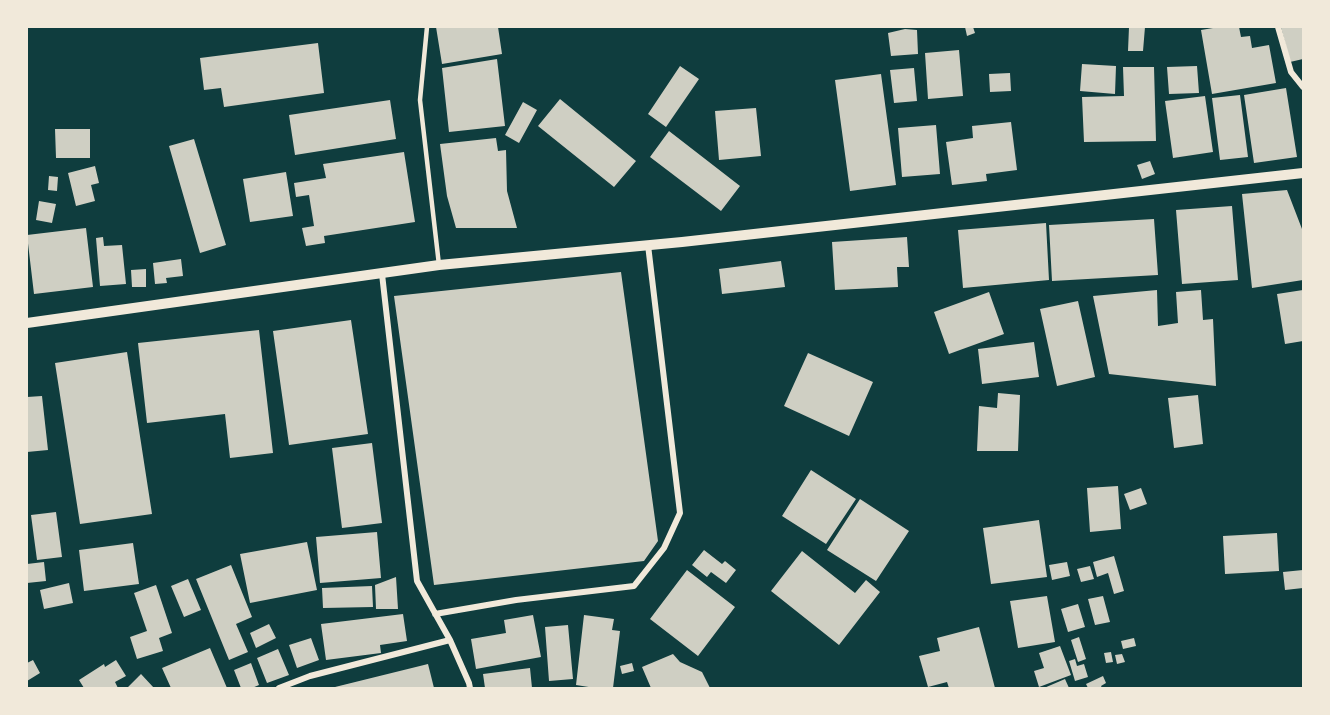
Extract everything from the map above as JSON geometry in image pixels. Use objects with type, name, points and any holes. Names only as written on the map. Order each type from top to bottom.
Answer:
[{"type":"street","points":[[1278,27],[1291,72],[1303,87]]},
{"type":"street","points":[[27,323],[439,265],[648,245],[1303,173]]},
{"type":"street","points":[[435,614],[516,600],[634,586],[664,548],[680,513],[648,245]]},
{"type":"street","points":[[382,274],[417,580],[450,640],[470,688]]},
{"type":"street","points":[[279,688],[310,676],[450,640]]},
{"type":"lane","points":[[427,27],[420,100],[439,265]]},
{"type":"building","points":[[436,27],[498,27],[502,54],[442,64]]},
{"type":"building","points":[[965,27],[973,27],[975,33],[967,36]]},
{"type":"building","points":[[1129,27],[1145,27],[1143,51],[1128,51]]},
{"type":"building","points":[[1239,27],[1241,37],[1250,36],[1252,48],[1269,45],[1276,83],[1212,94],[1201,30]]},
{"type":"building","points":[[1281,27],[1303,27],[1303,59],[1290,62]]},
{"type":"building","points":[[905,29],[917,30],[918,54],[891,56],[888,33]]},
{"type":"building","points":[[318,43],[324,93],[224,107],[221,88],[204,90],[200,58]]},
{"type":"building","points":[[959,50],[963,96],[928,99],[925,53]]},
{"type":"building","points":[[497,59],[505,126],[449,132],[442,68]]},
{"type":"building","points":[[1082,64],[1116,66],[1115,94],[1080,91]]},
{"type":"building","points":[[680,66],[699,79],[666,127],[648,114]]},
{"type":"building","points":[[1197,66],[1199,93],[1169,94],[1167,67]]},
{"type":"building","points":[[1123,67],[1154,67],[1156,141],[1084,142],[1082,97],[1124,96]]},
{"type":"building","points":[[914,68],[917,101],[894,103],[890,70]]},
{"type":"building","points":[[1010,73],[1011,91],[990,92],[989,74]]},
{"type":"building","points":[[881,74],[896,185],[850,191],[835,80]]},
{"type":"building","points":[[1286,88],[1297,157],[1254,163],[1244,95]]},
{"type":"building","points":[[1240,95],[1248,157],[1220,160],[1212,98]]},
{"type":"building","points":[[1205,96],[1213,152],[1173,158],[1165,101]]},
{"type":"building","points":[[560,99],[636,161],[614,187],[538,126]]},
{"type":"building","points":[[390,100],[396,139],[295,155],[289,115]]},
{"type":"building","points":[[523,102],[537,110],[519,143],[505,135]]},
{"type":"building","points":[[756,108],[761,156],[719,160],[715,111]]},
{"type":"building","points":[[1011,122],[1017,170],[986,174],[987,181],[952,185],[946,142],[973,138],[972,126]]},
{"type":"building","points":[[936,125],[940,174],[902,177],[898,128]]},
{"type":"building","points":[[55,129],[90,129],[90,158],[56,158]]},
{"type":"building","points":[[669,131],[740,186],[721,211],[650,157]]},
{"type":"building","points":[[496,138],[498,151],[506,150],[507,191],[517,228],[456,228],[447,196],[440,144]]},
{"type":"building","points":[[194,139],[226,245],[200,253],[169,146]]},
{"type":"building","points":[[404,152],[415,222],[324,236],[325,243],[306,246],[302,228],[314,226],[309,195],[296,197],[294,183],[326,178],[323,164]]},
{"type":"building","points":[[1150,161],[1155,174],[1142,179],[1137,165]]},
{"type":"building","points":[[95,166],[99,183],[91,185],[95,201],[76,206],[68,173]]},
{"type":"building","points":[[286,172],[293,216],[250,222],[243,179]]},
{"type":"building","points":[[49,176],[58,177],[57,191],[48,190]]},
{"type":"building","points":[[1287,190],[1302,229],[1303,280],[1252,288],[1242,194]]},
{"type":"building","points":[[39,201],[56,204],[52,223],[36,220]]},
{"type":"building","points":[[1232,206],[1238,280],[1182,284],[1176,210]]},
{"type":"building","points":[[1154,219],[1158,275],[1052,281],[1049,225]]},
{"type":"building","points":[[1046,223],[1049,280],[963,288],[958,230]]},
{"type":"building","points":[[86,228],[93,287],[34,294],[27,235]]},
{"type":"building","points":[[103,237],[104,246],[122,245],[126,284],[100,286],[96,238]]},
{"type":"building","points":[[907,237],[909,267],[897,267],[898,287],[835,290],[832,242]]},
{"type":"building","points":[[181,259],[183,276],[166,278],[167,283],[155,284],[153,263]]},
{"type":"building","points":[[781,261],[785,287],[722,294],[719,269]]},
{"type":"building","points":[[146,269],[146,287],[132,287],[131,270]]},
{"type":"building","points":[[621,272],[658,541],[644,561],[434,585],[394,296]]},
{"type":"building","points":[[1157,290],[1158,326],[1178,323],[1176,292],[1201,290],[1203,320],[1213,319],[1216,386],[1109,374],[1093,296]]},
{"type":"building","points":[[1303,290],[1303,341],[1285,344],[1277,294]]},
{"type":"building","points":[[989,292],[1004,334],[949,354],[934,312]]},
{"type":"building","points":[[1078,301],[1095,377],[1057,386],[1040,309]]},
{"type":"building","points":[[351,320],[368,434],[289,445],[273,331]]},
{"type":"building","points":[[259,330],[273,453],[230,458],[225,414],[147,423],[138,343]]},
{"type":"building","points":[[1034,342],[1039,377],[982,384],[978,349]]},
{"type":"building","points":[[127,352],[152,514],[80,524],[55,363]]},
{"type":"building","points":[[808,353],[873,382],[849,436],[784,406]]},
{"type":"building","points":[[998,393],[1020,395],[1018,451],[977,451],[979,406],[997,408]]},
{"type":"building","points":[[1198,395],[1203,444],[1174,448],[1168,398]]},
{"type":"building","points":[[42,396],[48,450],[27,452],[27,397]]},
{"type":"building","points":[[372,443],[382,523],[342,528],[332,448]]},
{"type":"building","points":[[811,470],[856,499],[826,544],[782,516]]},
{"type":"building","points":[[1118,486],[1121,529],[1090,532],[1087,488]]},
{"type":"building","points":[[1141,488],[1147,504],[1130,510],[1124,494]]},
{"type":"building","points":[[860,499],[909,531],[876,581],[827,550]]},
{"type":"building","points":[[56,512],[62,557],[37,560],[31,515]]},
{"type":"building","points":[[1039,520],[1047,577],[991,584],[983,528]]},
{"type":"building","points":[[377,532],[381,578],[320,583],[316,537]]},
{"type":"building","points":[[1277,533],[1279,571],[1225,574],[1223,536]]},
{"type":"building","points":[[307,542],[317,590],[250,603],[240,554]]},
{"type":"building","points":[[133,543],[139,584],[84,591],[79,550]]},
{"type":"building","points":[[704,550],[722,564],[725,561],[736,570],[726,583],[711,572],[707,577],[692,565]]},
{"type":"building","points":[[802,551],[855,593],[866,580],[880,592],[839,645],[771,591]]},
{"type":"building","points":[[1114,556],[1124,591],[1114,594],[1108,573],[1097,577],[1093,562]]},
{"type":"building","points":[[44,562],[46,581],[27,583],[27,564]]},
{"type":"building","points":[[1067,562],[1070,576],[1052,580],[1049,565]]},
{"type":"building","points":[[231,565],[252,617],[236,624],[248,652],[229,660],[196,579]]},
{"type":"building","points":[[1090,566],[1094,579],[1081,582],[1077,569]]},
{"type":"building","points":[[687,570],[735,607],[698,656],[650,619]]},
{"type":"building","points":[[1303,570],[1303,588],[1285,590],[1283,572]]},
{"type":"building","points":[[396,577],[398,609],[376,609],[375,585]]},
{"type":"building","points":[[188,579],[201,610],[184,617],[171,586]]},
{"type":"building","points":[[69,583],[73,603],[44,609],[40,590]]},
{"type":"building","points":[[156,585],[172,633],[159,638],[163,651],[137,659],[130,637],[147,631],[134,593]]},
{"type":"building","points":[[372,586],[373,607],[323,608],[322,588]]},
{"type":"building","points":[[1047,596],[1055,642],[1018,648],[1010,601]]},
{"type":"building","points":[[1103,596],[1110,622],[1095,625],[1088,599]]},
{"type":"building","points":[[1078,604],[1085,627],[1068,632],[1061,609]]},
{"type":"building","points":[[403,614],[407,641],[380,645],[381,653],[326,660],[321,624]]},
{"type":"building","points":[[533,615],[541,657],[476,669],[471,639],[506,633],[504,620]]},
{"type":"building","points":[[584,615],[614,619],[612,630],[620,631],[613,688],[576,685]]},
{"type":"building","points":[[269,624],[276,638],[256,648],[250,633]]},
{"type":"building","points":[[568,625],[573,679],[549,681],[545,627]]},
{"type":"building","points":[[979,627],[995,688],[949,688],[947,682],[928,687],[919,656],[940,651],[937,638]]},
{"type":"building","points":[[1079,637],[1086,659],[1078,662],[1071,640]]},
{"type":"building","points":[[311,638],[319,660],[297,668],[289,645]]},
{"type":"building","points":[[1134,638],[1136,646],[1123,649],[1121,641]]},
{"type":"building","points":[[1060,646],[1071,675],[1039,687],[1034,671],[1044,668],[1039,653]]},
{"type":"building","points":[[210,648],[227,688],[171,688],[162,668]]},
{"type":"building","points":[[278,649],[289,675],[267,683],[257,658]]},
{"type":"building","points":[[1111,652],[1113,662],[1106,663],[1104,653]]},
{"type":"building","points":[[673,654],[680,662],[702,672],[710,688],[651,688],[642,667]]},
{"type":"building","points":[[1122,654],[1125,662],[1117,664],[1115,655]]},
{"type":"building","points":[[1075,659],[1077,666],[1084,664],[1088,677],[1075,681],[1069,661]]},
{"type":"building","points":[[33,660],[40,673],[27,681],[27,663]]},
{"type":"building","points":[[116,660],[126,676],[115,682],[118,688],[84,688],[79,680],[104,664],[105,667]]},
{"type":"building","points":[[251,663],[259,685],[252,688],[241,688],[234,670]]},
{"type":"building","points":[[632,663],[634,671],[622,674],[620,666]]},
{"type":"building","points":[[428,664],[434,688],[335,688],[335,687]]},
{"type":"building","points":[[530,668],[532,688],[485,688],[483,674]]},
{"type":"building","points":[[141,674],[154,688],[127,688]]},
{"type":"building","points":[[1103,676],[1106,683],[1101,686],[1102,688],[1088,688],[1086,684]]},
{"type":"building","points":[[1065,679],[1069,688],[1044,688]]}]
